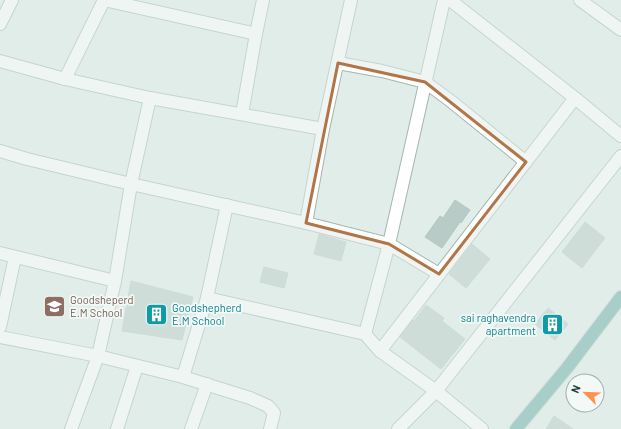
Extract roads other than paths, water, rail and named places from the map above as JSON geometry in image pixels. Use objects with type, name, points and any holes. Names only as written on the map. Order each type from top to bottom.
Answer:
[{"type":"main road","points":[[516,429],[567,368],[621,297]]},
{"type":"street","points":[[0,24],[12,0]]},
{"type":"street","points":[[65,79],[104,0],[256,34]]},
{"type":"street","points":[[242,114],[263,0]]},
{"type":"street","points":[[306,223],[323,129],[351,0]]},
{"type":"street","points":[[365,334],[388,244],[444,0]]},
{"type":"street","points":[[450,0],[621,136]]},
{"type":"street","points":[[580,0],[620,26]]},
{"type":"street","points":[[0,61],[65,79],[150,98],[323,129]]},
{"type":"street","points":[[338,63],[382,71],[425,82],[526,162]]},
{"type":"street","points":[[71,429],[98,356],[115,281],[131,184],[150,98]]},
{"type":"street","points":[[380,351],[575,98]]},
{"type":"street","points":[[0,151],[131,184],[306,223],[388,244],[440,274]]},
{"type":"street","points":[[398,429],[436,391],[621,156]]},
{"type":"street","points":[[183,377],[207,298],[227,205]]},
{"type":"street","points":[[0,253],[115,281]]},
{"type":"street","points":[[0,327],[15,257]]},
{"type":"street","points":[[207,298],[365,334],[380,351],[436,391],[482,429]]},
{"type":"street","points":[[0,337],[98,356],[183,377],[250,398],[268,406],[274,413],[270,429]]},
{"type":"street","points":[[116,429],[137,366]]},
{"type":"street","points":[[191,429],[207,384]]},
{"type":"place","name":"Goodsheperd E.M School","points":[[55,306]]},
{"type":"place","name":"Goodshepherd E.M School","points":[[157,314]]},
{"type":"place","name":"sai raghavendra apartment","points":[[552,324]]}]
